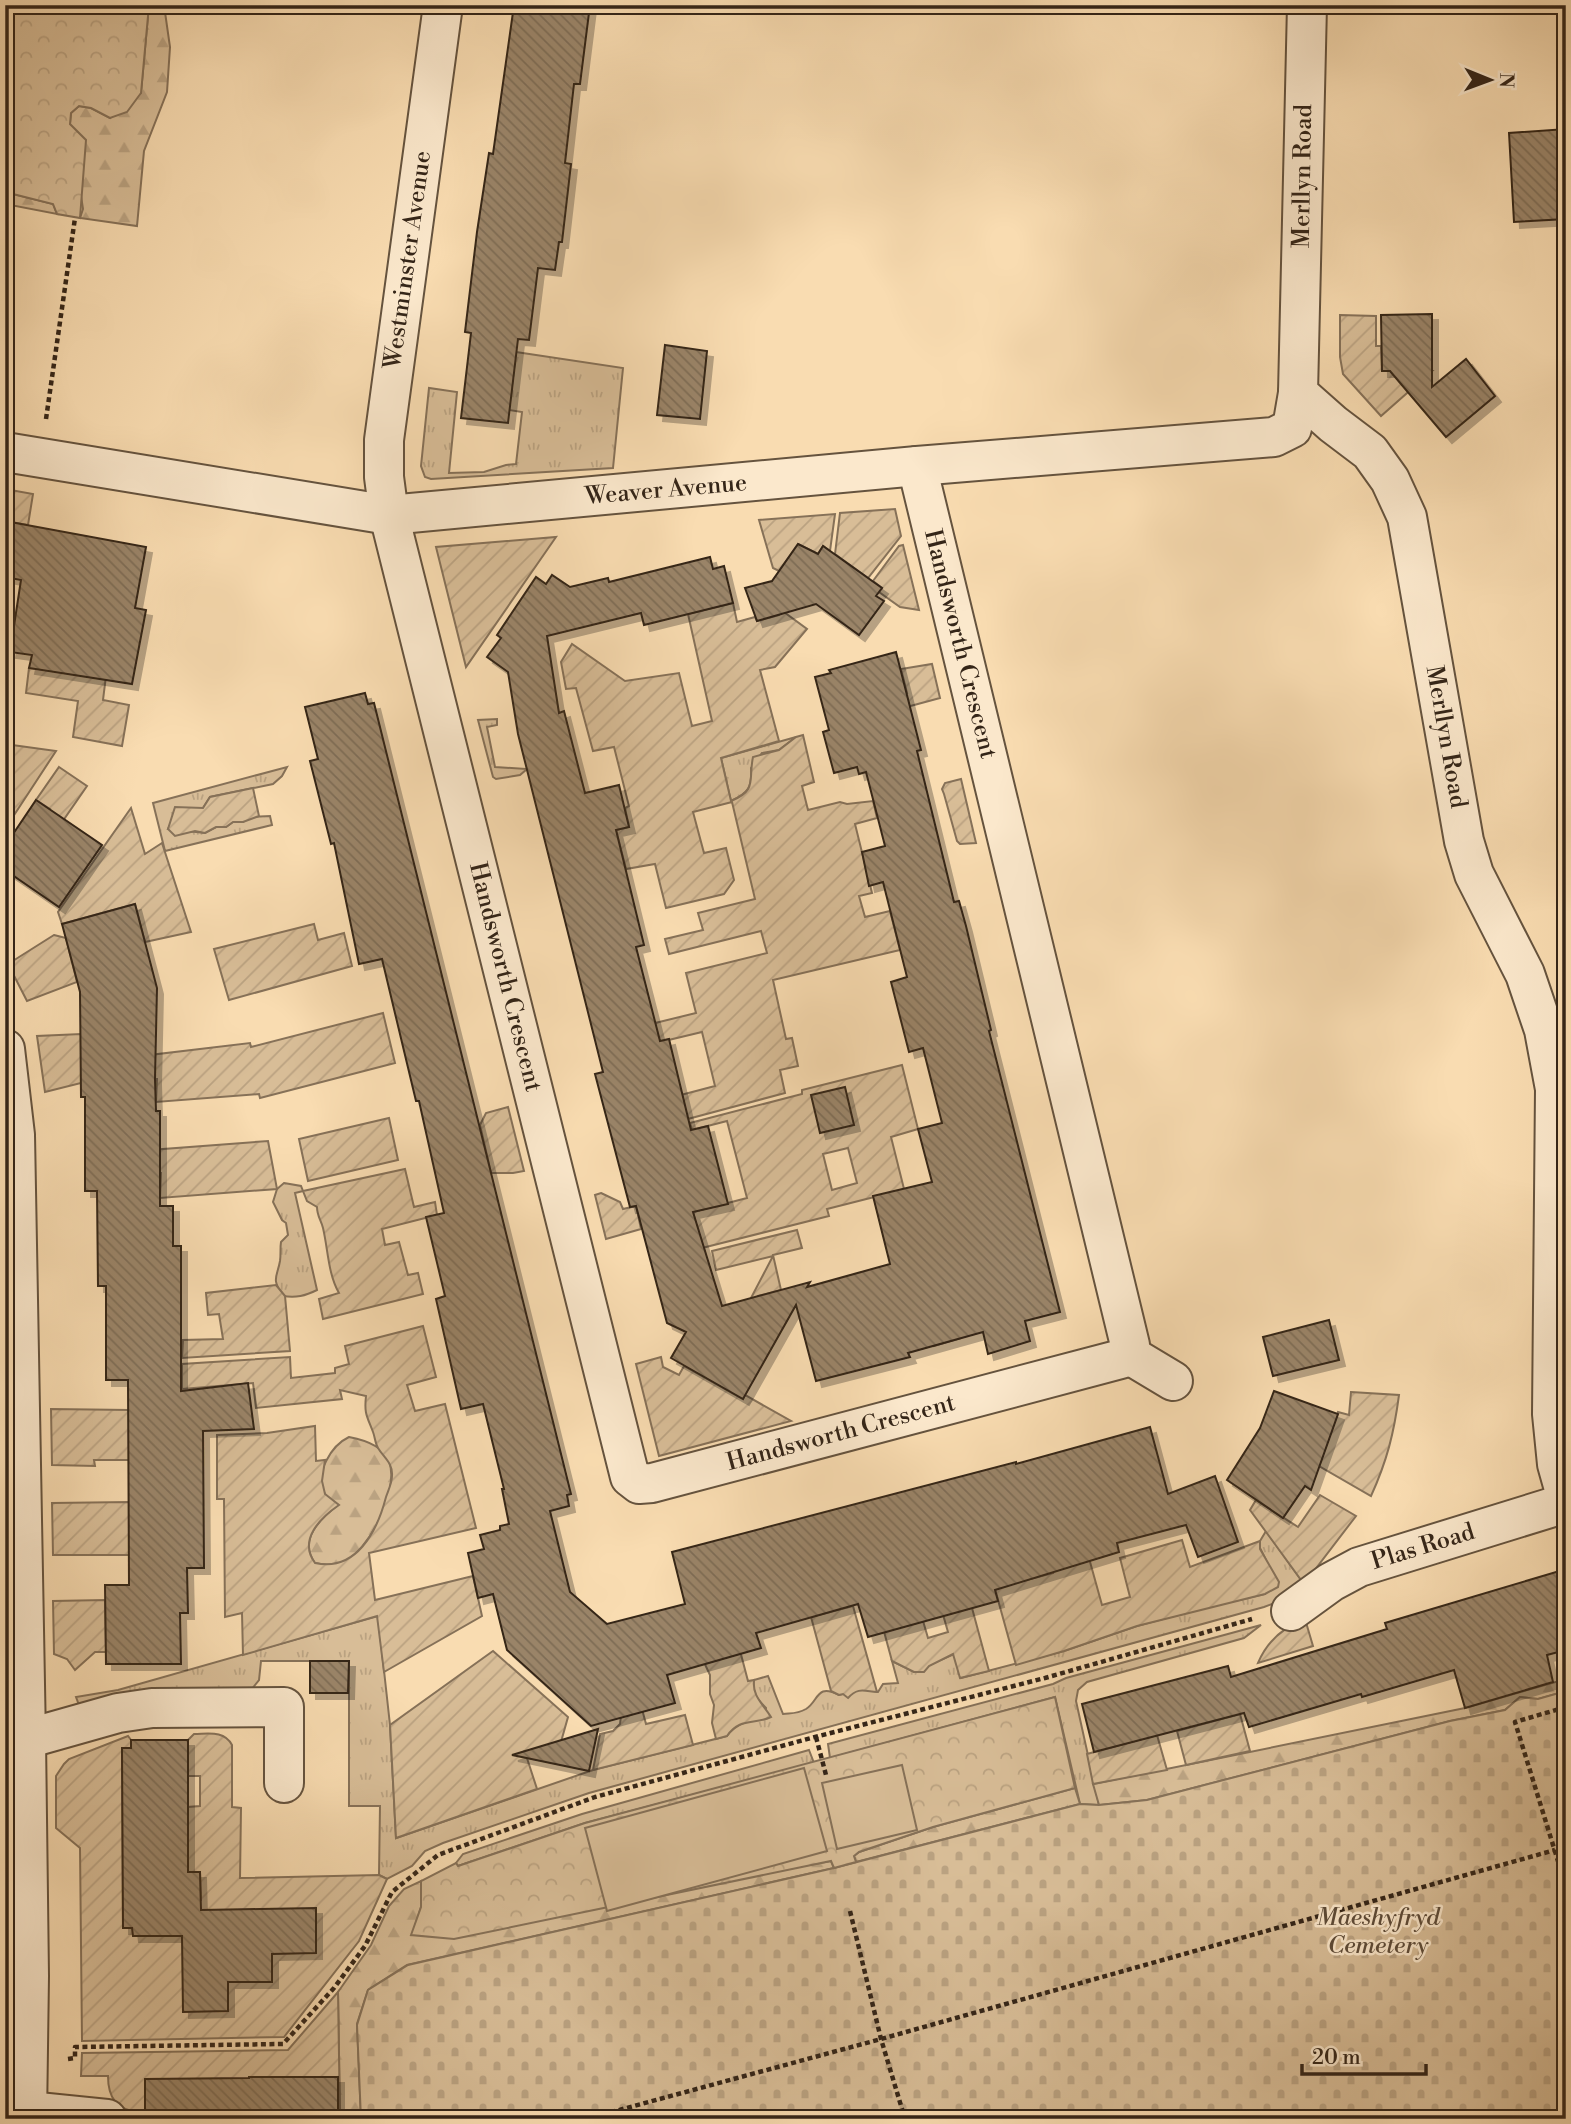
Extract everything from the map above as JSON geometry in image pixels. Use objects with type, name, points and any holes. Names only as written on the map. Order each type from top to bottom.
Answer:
[{"type":"street","name":"Westminster Avenue","points":[[389,515],[384,477],[384,440],[443,5]]},
{"type":"street","name":"Merllyn Road","points":[[1307,5],[1298,393],[1370,452],[1390,480],[1407,517],[1464,841],[1474,874],[1525,974],[1544,1030],[1555,1089],[1552,1414],[1557,1464],[1566,1496]]},
{"type":"street","name":"Weaver Avenue","points":[[23,455],[389,515],[1274,438],[1293,428],[1298,393]]},
{"type":"street","name":"Handsworth Crescent","points":[[389,515],[630,1477],[639,1485],[1121,1359],[1128,1354],[1130,1345],[1127,1331],[918,467]]},
{"type":"street","points":[[5,1049],[15,1135],[26,1739],[28,2101],[107,2119]]},
{"type":"street","points":[[1128,1354],[1173,1381]]},
{"type":"street","name":"Plas Road","points":[[1291,1611],[1359,1567],[1566,1503]]},
{"type":"street","points":[[26,1739],[118,1713],[152,1708],[284,1707],[284,1783]]},
{"type":"path","points":[[23,455],[75,219]]},
{"type":"path","points":[[28,2101],[61,2063],[75,2058],[75,2047],[283,2044],[334,1988],[365,1946],[392,1892],[438,1854],[595,1797],[1045,1678],[1248,1620],[1291,1611]]},
{"type":"path","points":[[1566,1707],[1515,1722],[1566,1887]]},
{"type":"path","points":[[816,1737],[826,1775]]},
{"type":"path","points":[[586,2119],[1555,1850]]},
{"type":"path","points":[[850,1911],[881,2039],[905,2119]]},
{"type":"green space","points":[[5,5],[149,5],[141,93],[127,112],[110,118],[91,108],[79,106],[71,113],[70,124],[86,140],[80,218],[57,214],[53,204],[5,192]]},
{"type":"green space","points":[[149,5],[164,5],[170,47],[167,92],[144,151],[137,226],[80,218],[83,209],[70,124],[71,113],[79,106],[91,108],[110,118],[141,93]]},
{"type":"green space","points":[[5,192],[53,204],[57,214],[5,204]]},
{"type":"green space","points":[[1340,315],[1376,316],[1376,346],[1381,346],[1382,371],[1432,371],[1381,416],[1343,374],[1340,357]]},
{"type":"green space","points":[[516,352],[623,368],[613,468],[431,479],[425,477],[421,466],[429,388],[457,392],[449,473],[484,472],[516,464],[522,412],[509,410]]},
{"type":"green space","points":[[5,489],[33,494],[28,525],[5,521]]},
{"type":"green space","points":[[895,509],[901,536],[868,578],[835,554],[840,513]]},
{"type":"green space","points":[[835,514],[830,551],[823,546],[818,554],[798,544],[779,571],[773,568],[759,520]]},
{"type":"green space","points":[[556,537],[466,667],[436,547]]},
{"type":"green space","points":[[903,545],[919,610],[900,607],[879,592],[882,588],[873,581],[899,546]]},
{"type":"green space","points":[[733,603],[737,622],[755,617],[757,621],[779,615],[777,607],[807,629],[775,667],[760,670],[779,741],[721,758],[731,801],[749,788],[753,757],[779,750],[803,735],[814,782],[802,786],[808,810],[840,802],[847,804],[873,801],[877,818],[855,824],[872,893],[859,896],[865,917],[890,911],[900,950],[773,980],[786,1039],[792,1038],[798,1066],[780,1070],[785,1093],[684,1120],[677,1096],[715,1086],[702,1032],[656,1043],[651,1024],[696,1013],[686,973],[767,953],[761,931],[669,954],[665,939],[703,930],[698,913],[755,899],[732,802],[693,812],[704,853],[726,848],[734,880],[724,894],[666,908],[655,864],[626,869],[616,830],[629,827],[625,808],[629,806],[614,747],[593,751],[576,688],[566,689],[561,662],[572,644],[625,681],[679,673],[692,726],[712,721],[688,614]]},
{"type":"green space","points":[[932,664],[940,698],[844,724],[840,711],[907,693],[901,669]]},
{"type":"green space","points":[[29,668],[106,676],[103,700],[129,705],[122,746],[73,737],[78,701],[26,693]]},
{"type":"green space","points":[[497,719],[497,725],[487,727],[495,767],[527,769],[520,775],[496,779],[493,777],[478,720]]},
{"type":"green space","points":[[796,737],[779,750],[762,753],[751,768],[748,789],[731,801],[721,758]]},
{"type":"green space","points":[[5,744],[56,751],[5,829]]},
{"type":"green space","points":[[59,767],[87,786],[51,838],[37,828],[50,809],[36,800]]},
{"type":"green space","points":[[287,767],[273,784],[210,797],[203,808],[187,808],[172,821],[168,829],[205,833],[251,817],[270,816],[272,825],[165,851],[153,803]]},
{"type":"green space","points":[[961,779],[976,843],[960,844],[957,841],[942,789],[945,783]]},
{"type":"green space","points":[[253,788],[259,816],[243,822],[233,822],[226,827],[216,827],[205,833],[195,831],[175,836],[168,829],[175,807],[203,808],[210,797]]},
{"type":"green space","points":[[131,808],[145,854],[162,843],[191,932],[145,942],[135,904],[62,924],[58,912]]},
{"type":"green space","points":[[314,924],[318,940],[344,933],[352,966],[229,1000],[214,949]]},
{"type":"green space","points":[[54,935],[66,938],[77,982],[27,1001],[8,964]]},
{"type":"green space","points":[[383,1013],[395,1063],[260,1098],[259,1094],[156,1102],[157,1079],[151,1079],[150,1055],[250,1043],[251,1047]]},
{"type":"green space","points":[[81,1034],[81,1083],[45,1092],[37,1036]]},
{"type":"green space","points":[[902,1065],[918,1129],[891,1137],[904,1189],[949,1293],[961,1338],[934,1346],[894,1192],[827,1209],[829,1216],[702,1248],[693,1212],[747,1198],[727,1121],[692,1130],[690,1123],[802,1094],[802,1090]],"holes":[[[848,1148],[857,1183],[832,1190],[823,1154]]]},
{"type":"green space","points":[[508,1107],[524,1171],[491,1173],[480,1125],[486,1113]]},
{"type":"green space","points":[[389,1118],[398,1160],[308,1181],[299,1139]]},
{"type":"green space","points":[[268,1141],[277,1189],[160,1198],[161,1173],[138,1173],[137,1151]]},
{"type":"green space","points":[[405,1169],[414,1207],[435,1202],[437,1215],[382,1229],[385,1245],[399,1242],[408,1275],[418,1273],[423,1294],[323,1319],[319,1299],[339,1293],[330,1270],[317,1207],[307,1201],[303,1191]]},
{"type":"green space","points":[[284,1183],[301,1186],[303,1191],[295,1193],[317,1290],[296,1297],[283,1296],[276,1281],[281,1242],[288,1235],[286,1223],[273,1202],[277,1189]]},
{"type":"green space","points":[[601,1193],[620,1202],[623,1209],[636,1206],[641,1229],[606,1239],[595,1195]]},
{"type":"green space","points":[[797,1230],[802,1248],[773,1255],[781,1290],[758,1296],[740,1319],[773,1256],[716,1270],[712,1251]]},
{"type":"green space","points":[[276,1285],[285,1296],[290,1351],[182,1358],[183,1340],[223,1339],[219,1314],[208,1315],[206,1293]]},
{"type":"green space","points":[[423,1326],[436,1377],[407,1385],[415,1411],[445,1404],[476,1528],[369,1553],[375,1600],[473,1576],[482,1616],[384,1672],[377,1616],[243,1655],[242,1613],[225,1617],[224,1499],[217,1499],[217,1435],[267,1433],[315,1426],[316,1461],[325,1460],[322,1481],[325,1494],[339,1505],[325,1516],[310,1538],[310,1554],[315,1563],[342,1561],[362,1546],[377,1523],[392,1471],[376,1444],[366,1415],[366,1396],[340,1390],[342,1399],[256,1408],[253,1383],[182,1389],[182,1364],[290,1357],[291,1378],[335,1373],[335,1368],[349,1364],[345,1346]]},
{"type":"green space","points":[[661,1357],[663,1367],[679,1375],[684,1366],[743,1399],[745,1395],[791,1421],[659,1456],[636,1364]]},
{"type":"green space","points":[[1351,1392],[1399,1395],[1389,1447],[1371,1496],[1319,1466],[1338,1412],[1349,1415]]},
{"type":"green space","points":[[51,1409],[129,1410],[129,1460],[94,1460],[95,1466],[52,1465]]},
{"type":"green space","points":[[349,1437],[373,1444],[389,1461],[390,1487],[386,1503],[371,1534],[352,1557],[334,1565],[315,1563],[310,1554],[310,1538],[318,1523],[338,1505],[325,1494],[321,1478],[323,1469],[336,1446]]},
{"type":"green space","points":[[1320,1495],[1356,1516],[1304,1584],[1250,1510],[1256,1500],[1298,1527]]},
{"type":"green space","points":[[129,1502],[129,1555],[53,1555],[52,1503]]},
{"type":"green space","points":[[1266,1531],[1304,1584],[1285,1599],[589,1793],[443,1843],[425,1851],[412,1866],[387,1879],[379,1875],[380,1806],[349,1806],[349,1661],[261,1661],[259,1680],[251,1690],[79,1705],[76,1697],[118,1690],[378,1616],[390,1725],[396,1838],[593,1770],[727,1736],[744,1723],[765,1719],[766,1708],[756,1696],[754,1680],[768,1676],[783,1714],[794,1713],[810,1706],[822,1692],[839,1695],[863,1689],[878,1692],[883,1684],[898,1683],[892,1661],[914,1672],[954,1654],[961,1678],[1064,1651],[1137,1626],[1265,1594],[1266,1560],[1260,1548],[1260,1541]]},
{"type":"green space","points":[[1082,1533],[1102,1605],[1130,1597],[1120,1558],[1182,1540],[1190,1567],[1260,1541],[1260,1549],[1279,1582],[1278,1587],[1265,1594],[1137,1626],[1016,1665],[987,1560],[1023,1581],[1053,1573],[1046,1548]]},
{"type":"green space","points":[[907,1566],[928,1638],[948,1632],[936,1590],[965,1582],[989,1671],[960,1678],[953,1654],[929,1666],[924,1672],[914,1672],[892,1661],[876,1602]]},
{"type":"green space","points":[[105,1600],[106,1652],[95,1652],[75,1670],[67,1659],[54,1654],[53,1601]]},
{"type":"green space","points":[[853,1606],[877,1692],[858,1691],[848,1698],[831,1691],[811,1617]]},
{"type":"green space","points":[[1305,1619],[1313,1646],[1258,1663],[1277,1636]]},
{"type":"green space","points":[[1261,1625],[1244,1638],[1087,1682],[1078,1690],[1076,1701],[1099,1805],[1080,1804],[1055,1697],[830,1758],[828,1744]]},
{"type":"green space","points":[[738,1643],[748,1681],[754,1680],[756,1695],[771,1717],[737,1726],[727,1736],[716,1739],[712,1723],[714,1705],[710,1694],[710,1675],[702,1658]]},
{"type":"green space","points":[[493,1651],[568,1717],[555,1763],[525,1752],[537,1789],[396,1838],[390,1725]]},
{"type":"green space","points":[[628,1657],[646,1724],[685,1715],[693,1745],[593,1770],[600,1734],[613,1731],[620,1724]]},
{"type":"green space","points":[[1566,1679],[1566,1691],[1538,1699],[1520,1697],[1505,1710],[1450,1721],[1147,1800],[1099,1805],[1093,1784],[1465,1708]]},
{"type":"green space","name":"Maeshyfryd Cemetery","points":[[1566,1691],[1566,2119],[361,2119],[357,2025],[368,1990],[408,1965],[834,1868],[1080,1804],[1099,1805],[1147,1800],[1450,1721],[1505,1710],[1520,1697],[1538,1699]]},
{"type":"green space","points":[[1055,1697],[1075,1788],[933,1827],[859,1852],[854,1856],[856,1862],[834,1868],[831,1861],[454,1939],[411,1935],[421,1907],[421,1881],[456,1863],[458,1866],[585,1823]]},
{"type":"green space","points":[[1240,1714],[1250,1751],[1186,1765],[1177,1731]]},
{"type":"green space","points":[[194,1734],[220,1735],[232,1745],[232,1807],[241,1808],[240,1878],[379,1875],[387,1879],[359,1941],[284,2037],[82,2041],[80,1848],[56,1828],[56,1776],[69,1759],[128,1736],[131,1740],[131,1748],[122,1749],[123,1927],[132,1928],[201,1900],[200,1872],[188,1872],[188,1807],[200,1806],[200,1776],[188,1776],[187,1741]]},
{"type":"green space","points":[[1157,1735],[1167,1770],[1093,1784],[1087,1754]]},
{"type":"green space","points":[[809,1750],[814,1763],[585,1823],[458,1866],[456,1863],[463,1854],[582,1814]]},
{"type":"green space","points":[[902,1765],[917,1830],[837,1849],[822,1783]]},
{"type":"green space","points":[[804,1768],[827,1851],[607,1911],[585,1828]]},
{"type":"green space","points":[[1075,1788],[1080,1804],[856,1862],[854,1856],[933,1827]]},
{"type":"green space","points":[[831,1861],[834,1868],[407,1965],[368,1990],[357,2024],[361,2119],[340,2119],[338,1992],[371,1945],[389,1906],[404,1889],[421,1881],[421,1907],[412,1935]]},
{"type":"green space","points":[[338,1992],[340,2119],[139,2119],[139,2112],[124,2108],[115,2101],[108,2076],[81,2076],[82,2053],[288,2050]]},
{"type":"building","points":[[514,5],[590,5],[580,84],[574,84],[565,163],[571,164],[562,242],[559,242],[555,270],[538,268],[529,340],[518,339],[508,423],[461,418],[471,333],[465,332],[477,232],[489,153],[493,154]]},
{"type":"building","points":[[1566,129],[1566,219],[1514,222],[1509,133]]},
{"type":"building","points":[[1432,314],[1432,387],[1466,359],[1495,396],[1446,437],[1390,371],[1382,371],[1381,315]]},
{"type":"building","points":[[665,345],[707,351],[700,419],[657,415]]},
{"type":"building","points":[[5,521],[146,547],[135,608],[146,610],[132,684],[29,668],[32,655],[10,652],[21,580],[5,577]]},
{"type":"building","points":[[798,544],[818,554],[823,546],[882,588],[876,596],[884,601],[859,635],[816,604],[757,621],[745,588],[772,581]]},
{"type":"building","points":[[710,557],[713,569],[724,566],[733,603],[644,625],[641,613],[547,636],[559,713],[564,711],[585,793],[619,785],[629,827],[616,830],[644,945],[636,947],[660,1041],[669,1039],[691,1130],[708,1126],[728,1204],[693,1212],[722,1306],[810,1282],[807,1287],[890,1264],[873,1196],[932,1182],[918,1129],[942,1123],[923,1048],[909,1052],[891,982],[907,977],[883,882],[869,886],[862,852],[885,846],[866,772],[859,774],[857,767],[834,773],[823,732],[829,730],[815,677],[831,673],[829,670],[896,652],[921,750],[917,751],[954,902],[959,901],[966,926],[991,1030],[989,1031],[1060,1312],[1025,1321],[1030,1341],[988,1354],[983,1332],[908,1353],[910,1357],[816,1381],[796,1305],[743,1399],[671,1358],[686,1332],[667,1323],[636,1206],[630,1207],[595,1074],[603,1072],[518,734],[508,672],[487,657],[501,638],[497,635],[536,577],[546,584],[552,575],[570,587],[608,578],[609,582]]},
{"type":"building","points":[[365,693],[368,704],[374,703],[571,1494],[567,1495],[569,1506],[550,1511],[570,1592],[607,1624],[685,1604],[672,1552],[1150,1427],[1168,1494],[1215,1476],[1238,1542],[1198,1557],[1186,1525],[1117,1543],[1119,1552],[995,1590],[998,1601],[868,1637],[858,1604],[756,1633],[761,1648],[667,1675],[675,1703],[591,1726],[507,1650],[493,1594],[478,1598],[468,1553],[484,1549],[480,1535],[500,1530],[500,1526],[509,1524],[504,1489],[483,1404],[461,1409],[436,1299],[445,1296],[426,1217],[444,1213],[419,1101],[416,1101],[382,959],[359,964],[334,843],[331,844],[310,761],[318,759],[305,707]]},
{"type":"building","points":[[36,800],[102,845],[59,907],[5,870],[5,846]]},
{"type":"building","points":[[135,904],[157,988],[155,1079],[156,1111],[160,1111],[160,1206],[173,1206],[173,1246],[181,1246],[181,1391],[248,1383],[254,1429],[203,1431],[204,1568],[187,1568],[188,1613],[180,1613],[181,1664],[106,1664],[105,1585],[129,1585],[128,1380],[106,1380],[106,1286],[98,1286],[97,1191],[85,1191],[85,1097],[81,1097],[80,992],[62,924]]},
{"type":"building","points":[[845,1087],[854,1125],[820,1133],[811,1095]]},
{"type":"building","points":[[1329,1320],[1339,1360],[1273,1376],[1263,1337]]},
{"type":"building","points":[[1274,1391],[1338,1414],[1311,1490],[1305,1486],[1283,1518],[1227,1480],[1260,1428]]},
{"type":"building","points":[[1566,1569],[1566,1650],[1547,1655],[1553,1682],[1465,1708],[1454,1670],[1249,1727],[1244,1713],[1094,1752],[1082,1704],[1228,1666],[1231,1677],[1387,1629],[1385,1623]]},
{"type":"building","points":[[310,1661],[349,1661],[348,1693],[310,1693]]},
{"type":"building","points":[[598,1729],[589,1771],[512,1755]]},
{"type":"building","points":[[131,1740],[188,1740],[188,1872],[200,1872],[201,1910],[316,1908],[316,1953],[272,1954],[272,1982],[228,1982],[228,2011],[183,2012],[182,1936],[133,1936],[132,1928],[123,1928],[122,1748],[131,1748]]},
{"type":"building","points":[[338,2077],[338,2119],[145,2119],[145,2079]]}]
